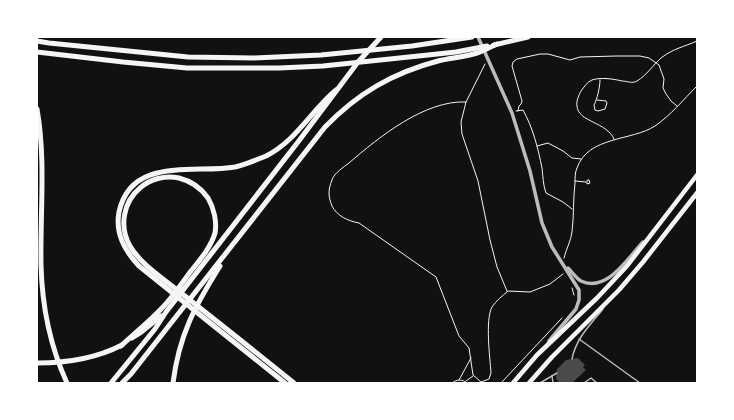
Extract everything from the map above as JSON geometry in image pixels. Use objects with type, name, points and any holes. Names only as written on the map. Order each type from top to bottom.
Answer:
[{"type":"highway","points":[[111,383],[155,329],[166,312],[298,142],[336,90],[358,62],[381,37]]},
{"type":"highway","points":[[37,41],[49,44],[188,57],[247,58],[321,55],[450,41],[472,37]]},
{"type":"highway","points":[[122,383],[131,374],[232,246],[288,172],[325,127],[341,111],[364,93],[390,78],[455,55],[528,37]]},
{"type":"highway","points":[[37,52],[187,68],[279,68],[323,66],[455,55]]},
{"type":"highway","points":[[294,383],[216,321],[130,257],[121,240],[118,221],[119,212],[123,200],[136,183],[155,172],[236,167],[267,156],[290,140],[324,101],[336,90]]},
{"type":"highway","points":[[37,109],[42,170],[41,266],[43,298],[54,349],[67,383]]},
{"type":"highway","points":[[513,383],[537,355],[597,298],[627,266],[697,175]]},
{"type":"highway","points":[[120,346],[164,306],[202,257],[215,233],[215,219],[212,205],[204,193],[196,185],[178,178],[157,178],[147,183],[131,198],[126,209],[124,221],[125,234],[130,246],[156,276],[213,326],[285,383]]},
{"type":"highway","points":[[529,383],[552,357],[619,290],[644,262],[697,193]]},
{"type":"highway","points":[[173,383],[175,366],[186,327],[194,308],[232,246]]},
{"type":"highway","points":[[37,363],[78,361],[99,356],[140,334],[166,312]]},
{"type":"street","points":[[478,37],[512,113],[526,158],[542,223],[552,247],[579,290],[579,300],[576,309],[537,355]]},
{"type":"street","points":[[562,262],[581,281],[600,283],[611,277],[661,222]]},
{"type":"lane","points":[[572,359],[573,351],[582,334],[619,290]]},
{"type":"lane","points":[[580,339],[640,383]]},
{"type":"lane","points":[[540,383],[557,373]]},
{"type":"lane","points":[[552,376],[553,383]]},
{"type":"lane","points":[[584,383],[591,378],[597,383]]},
{"type":"path","points":[[614,140],[612,133],[582,115],[577,106],[579,95],[586,85],[592,80],[636,81],[656,62],[674,49],[697,41]]},
{"type":"path","points":[[518,111],[522,101],[512,66],[513,62],[517,59],[540,54],[548,54],[570,60],[580,57],[640,56],[649,58],[656,62],[662,70],[664,79],[663,88],[671,101],[677,106]]},
{"type":"path","points":[[488,58],[466,102],[461,122],[462,134],[478,181],[492,247],[508,291]]},
{"type":"path","points":[[598,100],[606,101],[607,103],[605,109],[598,111],[595,110],[594,105],[598,100],[597,92],[600,87],[600,80]]},
{"type":"path","points":[[562,262],[570,242],[572,232],[575,181],[577,167],[582,159],[593,148],[654,126],[697,86]]},
{"type":"path","points":[[466,102],[454,102],[420,112],[376,140],[332,178],[328,196],[334,211],[349,222],[359,223],[436,277],[459,336],[469,348],[473,375],[481,382],[489,379],[491,374],[488,328],[491,308],[508,291],[530,292],[550,284],[563,274]]},
{"type":"path","points":[[512,113],[523,110],[526,116],[537,146],[546,193],[563,202],[573,210]]},
{"type":"path","points":[[537,146],[548,143],[564,150],[572,158],[582,159]]},
{"type":"path","points":[[575,181],[586,182]]},
{"type":"path","points":[[560,270],[566,277]]},
{"type":"path","points":[[570,284],[574,299]]},
{"type":"path","points":[[501,383],[566,313]]},
{"type":"path","points":[[459,380],[471,357]]},
{"type":"path","points":[[465,381],[473,375]]},
{"type":"path","points":[[452,383],[459,380],[467,383]]},
{"type":"building","points":[[578,358],[585,365],[583,367],[586,370],[572,383],[560,383],[556,379],[557,369],[566,360]]}]
